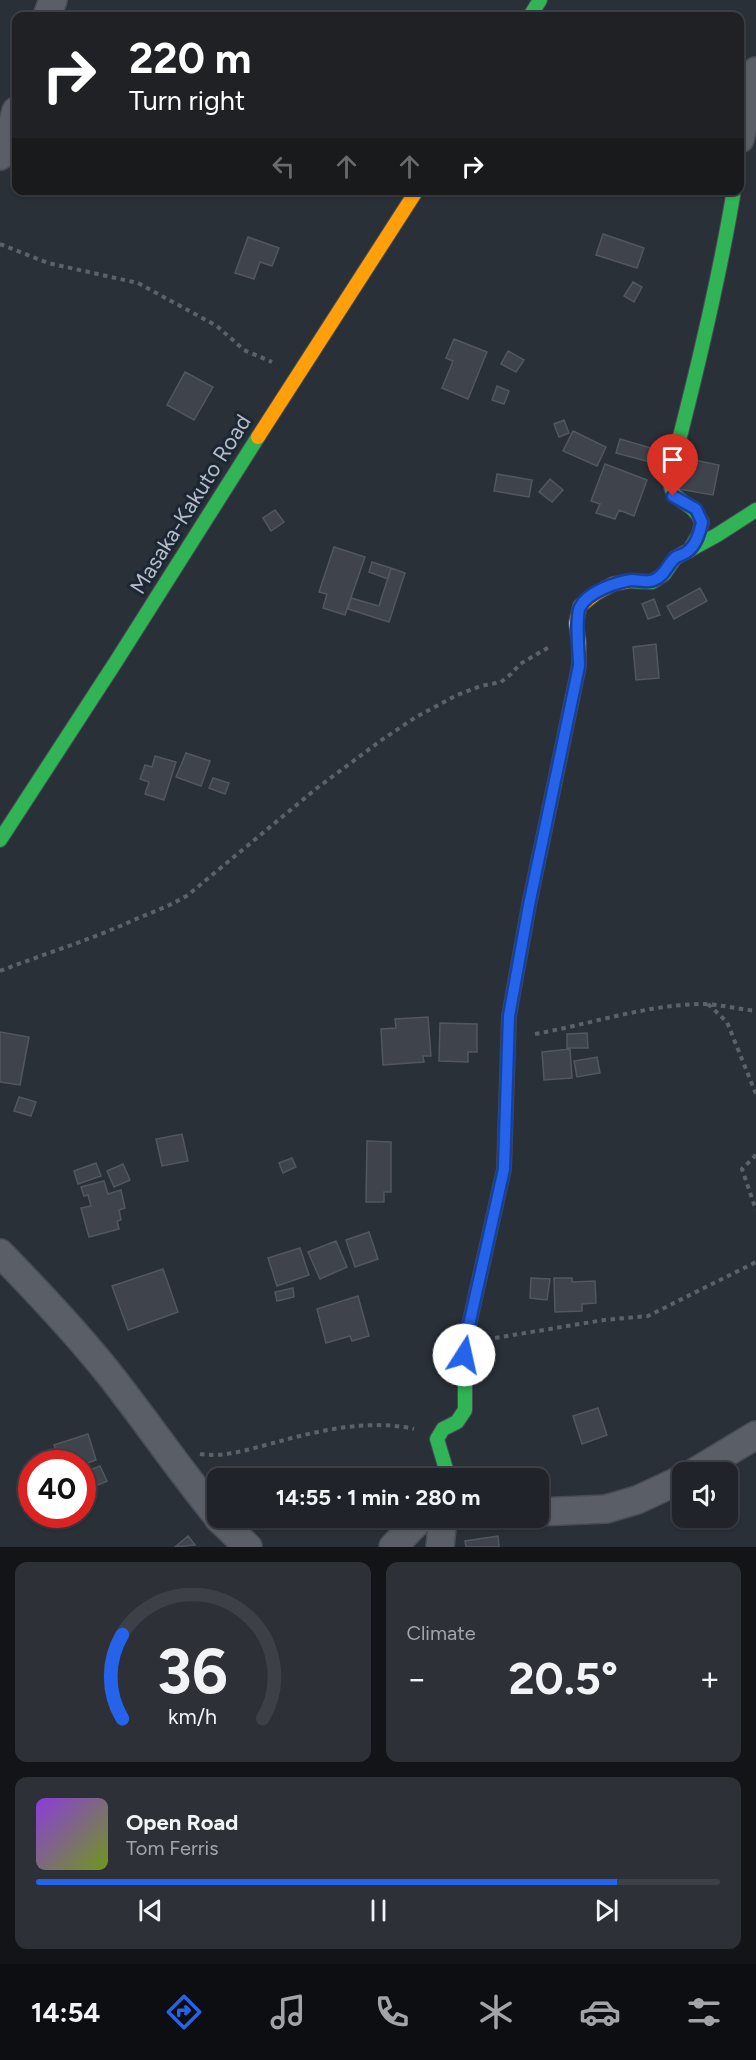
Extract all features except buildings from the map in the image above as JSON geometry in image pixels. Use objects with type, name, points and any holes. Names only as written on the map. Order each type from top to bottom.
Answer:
[{"type":"main road","name":"Masaka-Kakuto Road","points":[[0,840],[414,195]]},
{"type":"main road","points":[[689,551],[699,534],[702,522],[696,509],[673,496],[669,487],[670,476],[710,315],[733,195]]},
{"type":"main road","points":[[446,1468],[437,1439],[443,1429],[457,1422],[465,1410],[465,1343],[504,1169],[509,1016],[529,905],[579,666],[576,623],[580,606],[613,584],[634,580],[652,582],[664,574],[675,558],[756,510]]},
{"type":"street","points":[[744,121],[756,71]]},
{"type":"street","points":[[0,156],[12,126]]},
{"type":"street","points":[[0,1253],[63,1320],[103,1367],[207,1504]]},
{"type":"street","points":[[711,1462],[756,1435]]},
{"type":"street","points":[[549,1512],[606,1509],[637,1500],[672,1484]]},
{"type":"street","points":[[228,1528],[248,1547]]},
{"type":"street","points":[[393,1547],[411,1528]]},
{"type":"street","points":[[440,1547],[442,1528]]},
{"type":"path","points":[[0,244],[48,263],[138,283],[218,326],[244,350],[297,374]]},
{"type":"path","points":[[0,972],[41,955],[106,934],[169,907],[188,895],[317,788],[383,739],[416,717],[457,695],[481,686],[501,682],[520,664],[578,630]]},
{"type":"path","points":[[708,1004],[727,1022],[756,1094]]},
{"type":"path","points":[[508,1036],[555,1030],[664,1007],[708,1004],[756,1011]]},
{"type":"path","points":[[756,1155],[742,1170],[756,1210]]},
{"type":"path","points":[[465,1343],[604,1320],[648,1316],[756,1262]]},
{"type":"path","points":[[164,1449],[206,1455],[240,1452],[311,1433],[364,1425],[397,1425],[440,1435]]},
{"type":"traffic: fast","points":[[532,12],[540,0]]},
{"type":"traffic: fast","points":[[689,551],[699,534],[702,522],[692,508],[673,492],[670,475],[721,262],[733,195]]},
{"type":"traffic: fast","points":[[0,840],[258,437]]},
{"type":"traffic: fast","points":[[629,581],[652,582],[664,574],[675,558],[756,510]]},
{"type":"traffic: fast","points":[[446,1468],[437,1439],[443,1429],[457,1422],[465,1410],[465,1343],[504,1169],[509,1016],[554,786]]},
{"type":"traffic: slow","points":[[258,437],[414,195]]},
{"type":"traffic: slow","points":[[554,786],[579,666],[576,623],[580,606],[613,584],[629,581]]},
{"type":"route","points":[[464,1355],[504,1169],[509,1016],[529,905],[579,666],[576,623],[580,606],[613,584],[634,580],[652,582],[664,574],[675,558],[689,551],[699,534],[702,522],[696,509],[673,496]]}]
